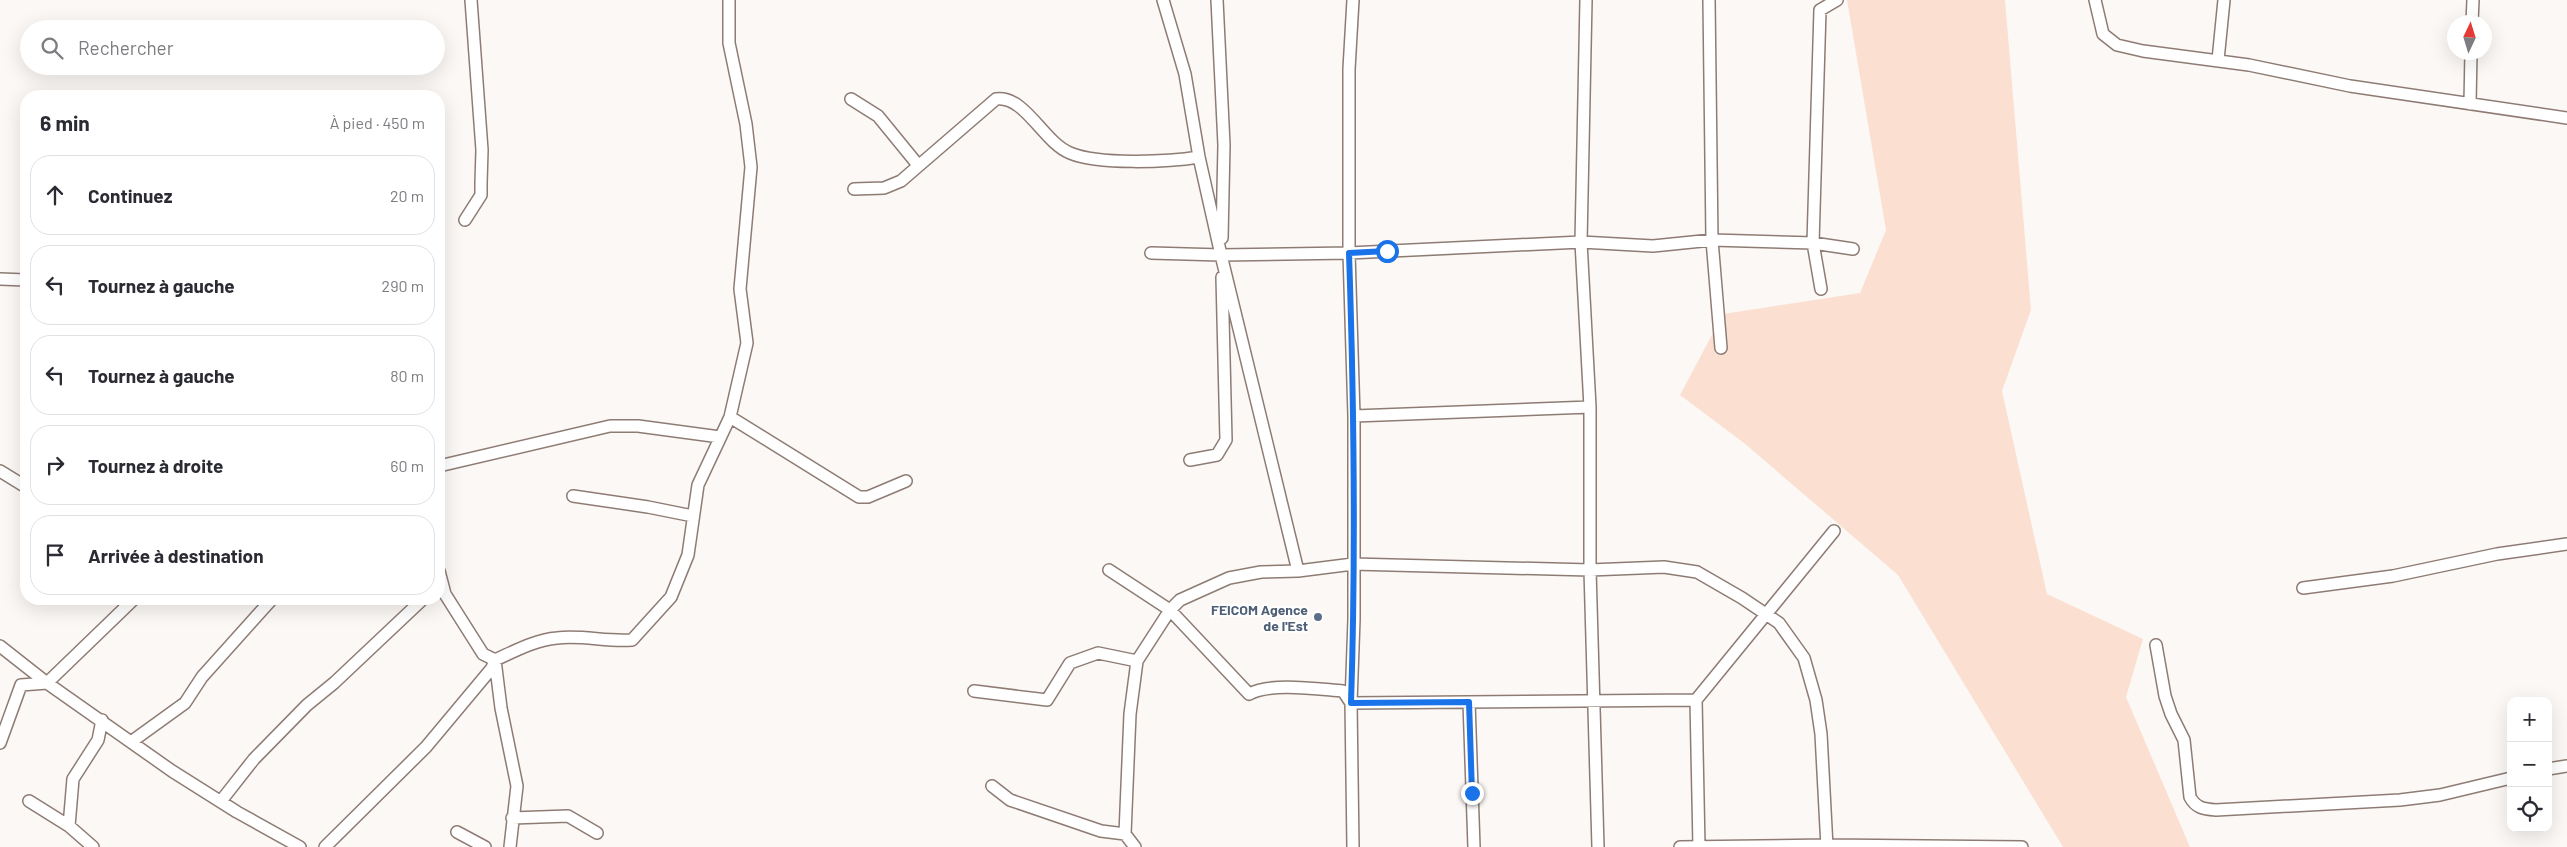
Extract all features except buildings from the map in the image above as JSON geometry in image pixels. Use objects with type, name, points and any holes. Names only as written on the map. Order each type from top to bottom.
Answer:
[{"type":"street","points":[[465,220],[481,195],[482,183],[482,150],[472,0]]},
{"type":"street","points":[[325,847],[426,747],[492,668],[495,660],[526,646],[557,638],[587,638],[612,641],[632,640],[671,597],[688,554],[698,485],[730,417],[748,343],[740,289],[751,167],[746,124],[729,43],[729,0]]},
{"type":"street","points":[[1163,0],[1184,74],[1199,158],[1221,255],[1298,571]]},
{"type":"street","points":[[1190,460],[1216,455],[1226,440],[1221,255],[1224,145],[1217,0]]},
{"type":"street","points":[[1353,0],[1349,69],[1349,253],[1354,416],[1351,703],[1353,847]]},
{"type":"street","points":[[1586,0],[1581,242],[1590,407],[1592,702],[1598,847]]},
{"type":"street","points":[[1709,0],[1712,240],[1722,348]]},
{"type":"street","points":[[1821,289],[1813,243],[1820,10],[1837,0]]},
{"type":"street","points":[[2094,0],[2102,34],[2117,45],[2144,51],[2218,60],[2350,86],[2567,118]]},
{"type":"street","points":[[2218,60],[2224,0]]},
{"type":"street","points":[[2472,15],[2473,0]]},
{"type":"street","points":[[2470,104],[2472,60]]},
{"type":"street","points":[[854,189],[890,186],[901,181],[996,99],[1005,98],[1015,102],[1040,129],[1068,153],[1082,157],[1114,160],[1154,161],[1199,158]]},
{"type":"street","points":[[851,99],[878,116],[918,165]]},
{"type":"street","points":[[1151,253],[1221,255],[1349,253],[1581,242],[1653,246],[1712,240],[1813,243],[1853,249]]},
{"type":"street","points":[[0,279],[20,280]]},
{"type":"street","points":[[1354,416],[1590,407]]},
{"type":"street","points":[[730,417],[859,497],[868,497],[906,481]]},
{"type":"street","points":[[445,465],[610,426],[638,426],[720,437]]},
{"type":"street","points":[[0,471],[20,483]]},
{"type":"street","points":[[573,496],[693,516]]},
{"type":"street","points":[[1699,846],[1696,700],[1834,531]]},
{"type":"street","points":[[2303,588],[2393,576],[2497,554],[2567,544]]},
{"type":"street","points":[[1135,847],[1125,834],[1130,714],[1137,661],[1170,610],[1180,600],[1230,578],[1261,572],[1298,571],[1353,564],[1590,570],[1664,567],[1697,572],[1779,623],[1804,658],[1816,700],[1821,734],[1827,846]]},
{"type":"street","points":[[1110,570],[1170,610],[1249,694],[1257,690],[1303,687],[1342,691],[1351,703]]},
{"type":"street","points":[[445,598],[483,654],[495,660]]},
{"type":"street","points":[[0,743],[21,685],[47,684],[128,605]]},
{"type":"street","points":[[131,742],[185,703],[202,677],[267,605]]},
{"type":"street","points":[[221,801],[254,759],[307,705],[334,683],[417,605]]},
{"type":"street","points":[[2156,644],[2171,714],[2184,740],[2190,797],[2194,804],[2201,808],[2216,810],[2400,800],[2440,795],[2507,779]]},
{"type":"street","points":[[0,646],[47,684],[102,720],[172,771],[300,847]]},
{"type":"street","points":[[974,691],[1047,700],[1070,663],[1098,653],[1137,661]]},
{"type":"street","points":[[495,660],[501,708],[517,786],[510,847]]},
{"type":"street","points":[[1351,703],[1696,700]]},
{"type":"street","points":[[1469,702],[1474,847]]},
{"type":"street","points":[[68,826],[72,778],[98,740],[102,720]]},
{"type":"street","points":[[2552,768],[2567,766]]},
{"type":"street","points":[[992,786],[1010,800],[1101,831],[1125,834]]},
{"type":"street","points":[[29,801],[68,826],[93,847]]},
{"type":"street","points":[[512,818],[568,816],[597,833]]},
{"type":"street","points":[[457,832],[485,847]]},
{"type":"street","points":[[1680,847],[2022,847]]},
{"type":"shaded area","points":[[1847,0],[2005,0],[2031,310],[2002,391],[2047,594],[2143,639],[2126,697],[2190,847],[2063,847],[1898,575],[1744,443],[1680,395],[1723,314],[1860,293],[1886,230]]},
{"type":"place","name":"FEICOM Agence de l'Est","points":[[1318,617]]},
{"type":"route","points":[[1387,251],[1349,253],[1354,416],[1354,619],[1351,703],[1469,702],[1472,793]]}]
